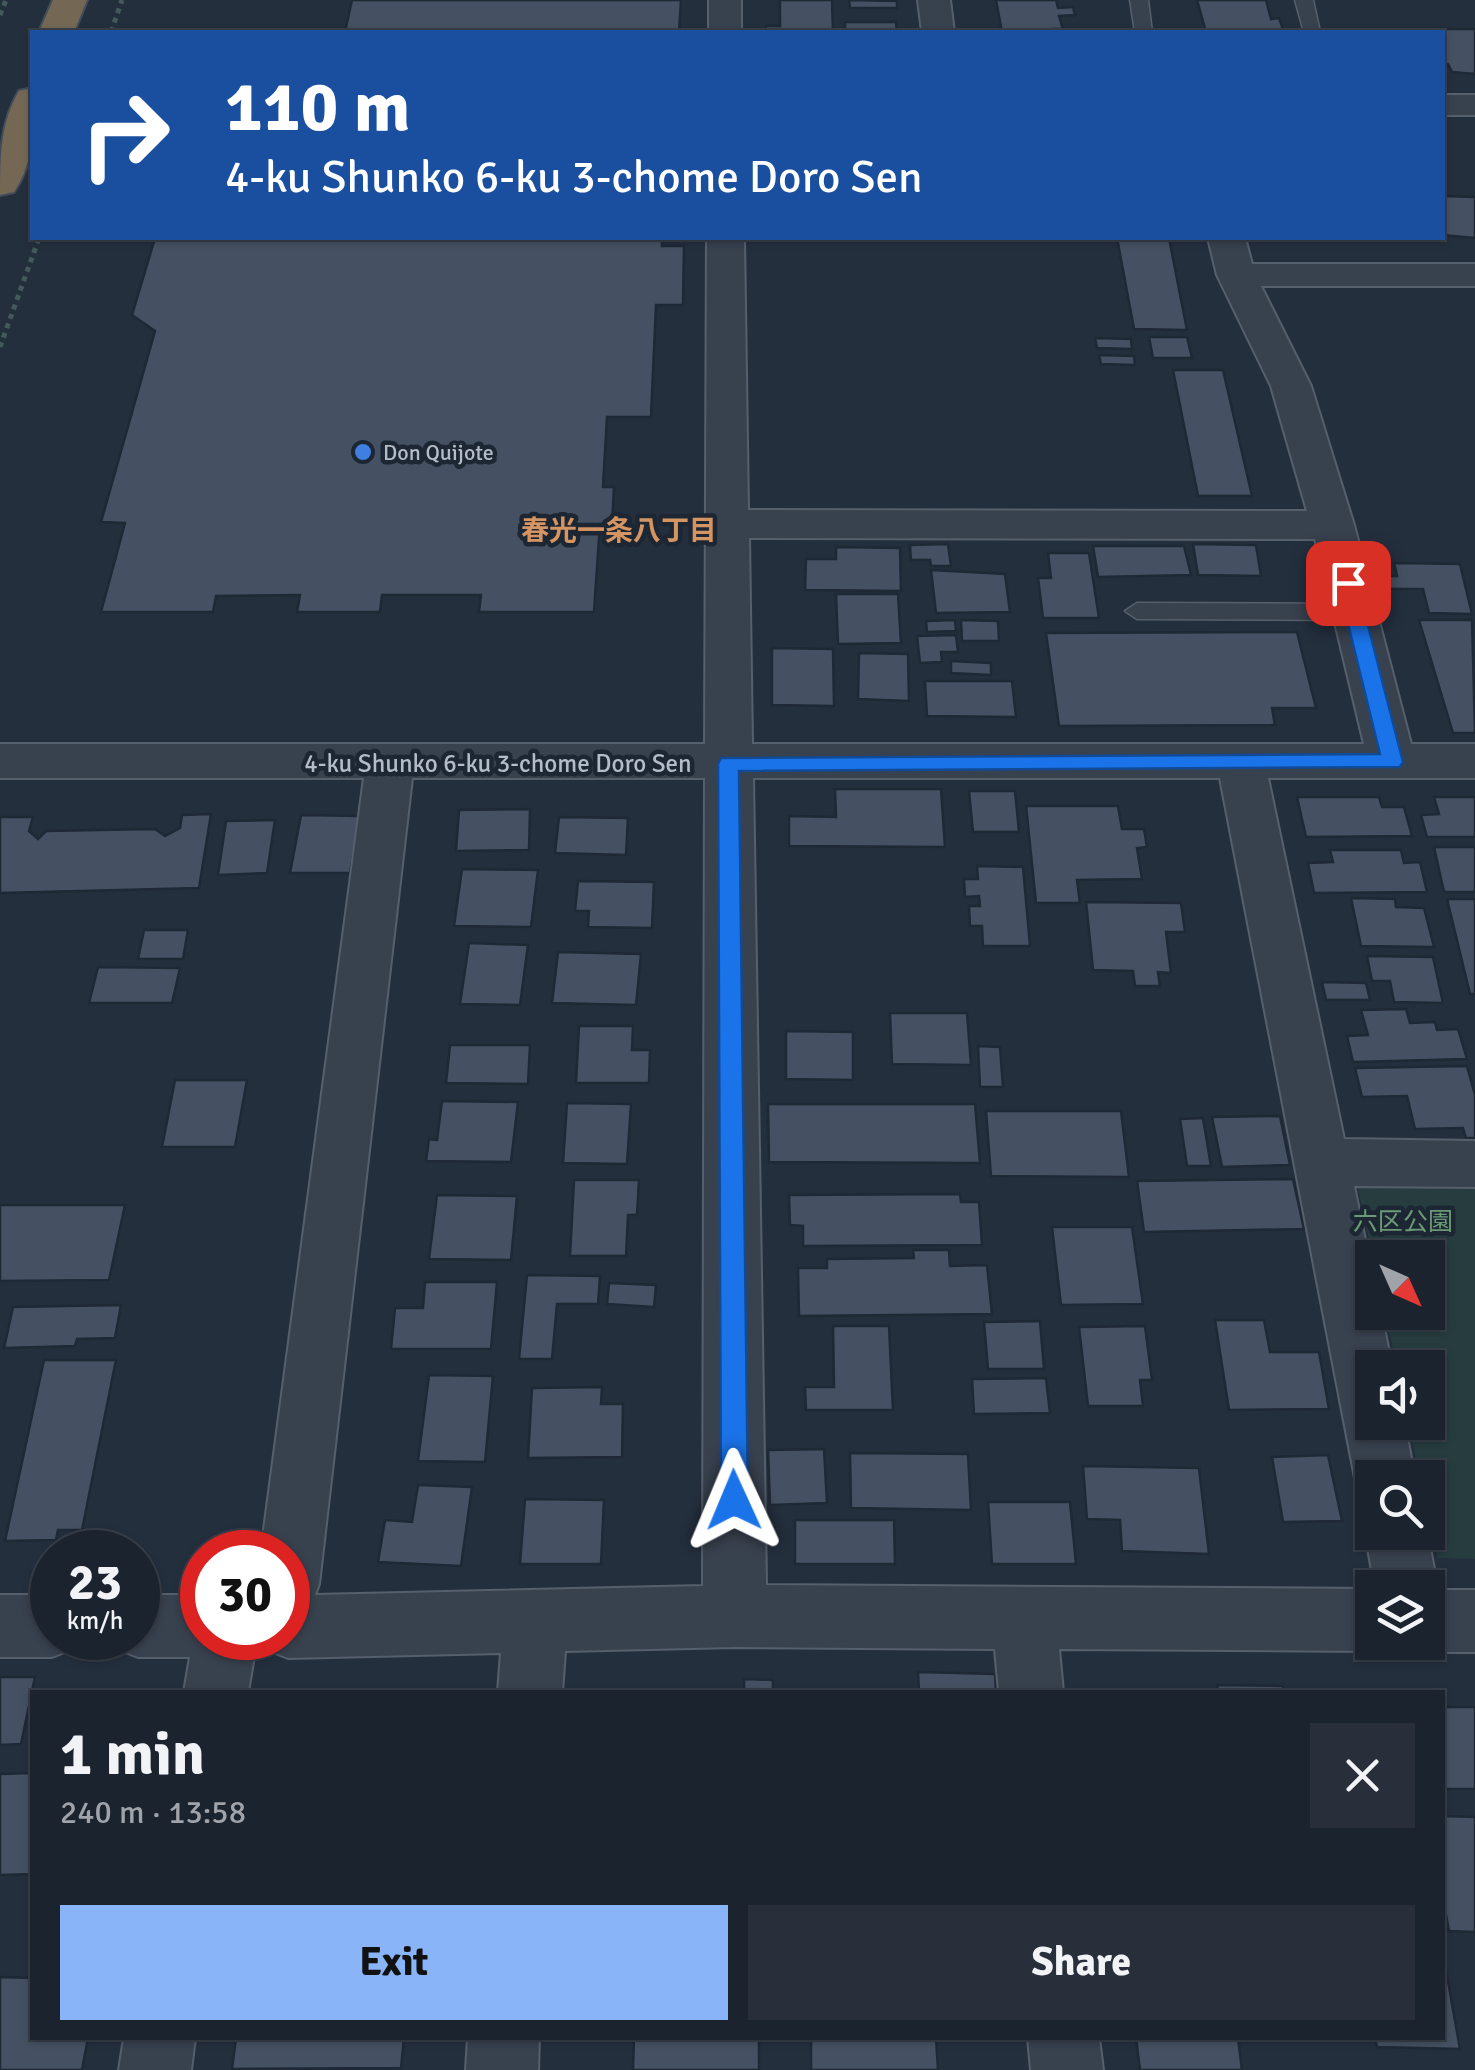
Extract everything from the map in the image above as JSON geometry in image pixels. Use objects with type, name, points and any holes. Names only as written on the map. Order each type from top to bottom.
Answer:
[{"type":"highway","points":[[59,30],[70,0]]},
{"type":"highway","points":[[3,167],[30,104]]},
{"type":"street","points":[[725,0],[725,30]]},
{"type":"street","points":[[934,0],[938,30]]},
{"type":"street","points":[[1445,105],[1475,105]]},
{"type":"street","points":[[726,240],[735,1616]]},
{"type":"street","points":[[1392,762],[1333,525],[1292,386],[1231,256],[1475,275]]},
{"type":"street","points":[[728,524],[1333,525]]},
{"type":"street","points":[[1240,759],[1360,1350]]},
{"type":"street","name":"4-ku Shunko 6-ku 3-chome Doro Sen","points":[[0,761],[1475,761]]},
{"type":"street","points":[[295,1530],[390,762]]},
{"type":"street","points":[[1324,1162],[1475,1164]]},
{"type":"street","points":[[310,1626],[735,1616],[1355,1620]]},
{"type":"street","points":[[1024,1617],[1032,1690]]},
{"type":"street","points":[[530,1690],[535,1621]]},
{"type":"street","points":[[1445,1621],[1475,1621]]},
{"type":"street","points":[[0,1626],[30,1626]]},
{"type":"street","points":[[216,1690],[221,1660]]},
{"type":"street","points":[[155,2070],[160,2040]]},
{"type":"street","points":[[502,2070],[504,2040]]},
{"type":"street","points":[[1064,2040],[1067,2070]]},
{"type":"lane","points":[[1138,0],[1144,30]]},
{"type":"lane","points":[[1304,0],[1312,30]]},
{"type":"lane","points":[[1136,612],[1355,612]]},
{"type":"path","points":[[0,16],[6,0]]},
{"type":"path","points":[[112,30],[122,0]]},
{"type":"path","points":[[0,347],[38,240]]},
{"type":"green space","name":"六区公園","points":[[1357,1184],[1475,1185],[1475,1559],[1438,1558],[1436,1550],[1445,1550],[1445,1460],[1416,1460],[1412,1440],[1445,1440],[1445,1350],[1393,1350],[1389,1330],[1445,1330],[1445,1240],[1369,1240]]},
{"type":"building","points":[[352,0],[681,0],[679,30],[345,30]]},
{"type":"building","points":[[780,0],[832,0],[833,30],[766,30],[766,26],[780,26]]},
{"type":"building","points":[[849,0],[897,1],[897,8],[850,8]]},
{"type":"building","points":[[996,0],[1056,0],[1058,8],[1073,7],[1075,15],[1059,16],[1063,29],[1002,30]]},
{"type":"building","points":[[1197,0],[1266,0],[1271,19],[1279,18],[1283,30],[1205,30]]},
{"type":"building","points":[[845,22],[896,22],[897,30],[845,30]]},
{"type":"building","points":[[1475,29],[1475,74],[1452,72],[1445,64],[1445,30],[1437,30]]},
{"type":"building","points":[[1445,196],[1475,197],[1475,238],[1445,235]]},
{"type":"building","name":"Don Quijote","points":[[154,240],[662,240],[662,246],[684,246],[683,305],[656,305],[651,417],[607,417],[603,487],[614,487],[612,524],[600,524],[594,612],[479,612],[481,595],[382,595],[380,612],[297,612],[300,595],[216,596],[213,612],[101,612],[125,523],[101,522],[155,331],[132,315]]},
{"type":"building","points":[[1117,240],[1169,240],[1187,330],[1134,329]]},
{"type":"building","points":[[1149,337],[1187,337],[1192,358],[1153,358]]},
{"type":"building","points":[[1095,338],[1131,339],[1132,349],[1097,348]]},
{"type":"building","points":[[1099,355],[1134,356],[1135,365],[1101,364]]},
{"type":"building","points":[[1173,370],[1223,370],[1252,496],[1198,496]]},
{"type":"building","points":[[948,544],[951,566],[911,560],[910,545]]},
{"type":"building","points":[[1193,544],[1256,545],[1261,576],[1198,575]]},
{"type":"building","points":[[1093,546],[1184,546],[1191,575],[1098,577]]},
{"type":"building","points":[[836,547],[900,548],[901,591],[805,590],[806,559],[836,559]]},
{"type":"building","points":[[1048,553],[1089,553],[1099,618],[1043,618],[1038,578],[1051,578]]},
{"type":"building","points":[[1394,563],[1460,564],[1472,614],[1429,613],[1423,589],[1388,589],[1384,576],[1397,576]]},
{"type":"building","points":[[931,570],[1005,574],[1010,612],[936,613]]},
{"type":"building","points":[[836,594],[898,594],[901,643],[838,644]]},
{"type":"building","points":[[955,620],[956,631],[927,632],[926,621]]},
{"type":"building","points":[[961,620],[998,621],[999,641],[962,641]]},
{"type":"building","points":[[1419,620],[1472,620],[1475,733],[1453,733]]},
{"type":"building","points":[[1297,632],[1316,708],[1272,708],[1275,725],[1059,726],[1046,633]]},
{"type":"building","points":[[956,635],[958,652],[941,652],[942,662],[920,663],[917,636]]},
{"type":"building","points":[[772,648],[833,649],[834,706],[772,705]]},
{"type":"building","points":[[859,653],[908,654],[909,701],[858,699]]},
{"type":"building","points":[[951,661],[991,663],[991,675],[951,673]]},
{"type":"building","points":[[925,681],[1012,681],[1016,717],[927,716]]},
{"type":"building","points":[[835,789],[941,789],[945,847],[789,846],[789,816],[836,817]]},
{"type":"building","points":[[969,791],[1015,791],[1019,832],[973,832]]},
{"type":"building","points":[[1297,797],[1379,797],[1382,807],[1404,807],[1412,836],[1306,837]]},
{"type":"building","points":[[1434,797],[1475,797],[1475,837],[1427,837],[1421,815],[1439,814]]},
{"type":"building","points":[[1026,806],[1118,806],[1122,829],[1144,829],[1147,847],[1137,848],[1142,879],[1077,880],[1080,903],[1036,903]]},
{"type":"building","points":[[530,809],[529,850],[456,851],[459,810]]},
{"type":"building","points":[[211,814],[199,888],[0,893],[0,817],[33,817],[29,831],[38,839],[46,831],[155,829],[165,836],[180,828],[182,815]]},
{"type":"building","points":[[301,815],[360,816],[350,873],[290,873]]},
{"type":"building","points":[[559,817],[628,818],[626,855],[555,853]]},
{"type":"building","points":[[275,820],[267,873],[218,875],[226,821]]},
{"type":"building","points":[[1434,847],[1475,847],[1475,892],[1444,892]]},
{"type":"building","points":[[1330,850],[1401,850],[1404,863],[1420,862],[1427,892],[1314,893],[1308,863],[1333,862]]},
{"type":"building","points":[[977,866],[1023,867],[1030,946],[983,946],[982,926],[970,926],[969,906],[980,906],[979,896],[965,897],[964,879],[978,879]]},
{"type":"building","points":[[462,869],[538,870],[531,927],[454,926]]},
{"type":"building","points":[[578,881],[654,882],[652,928],[588,927],[589,911],[575,911]]},
{"type":"building","points":[[1351,898],[1395,899],[1396,907],[1424,908],[1434,947],[1361,946]]},
{"type":"building","points":[[1447,899],[1475,899],[1475,994],[1470,994]]},
{"type":"building","points":[[1086,902],[1181,903],[1185,932],[1166,932],[1171,973],[1158,972],[1160,986],[1135,986],[1133,971],[1093,970]]},
{"type":"building","points":[[144,930],[188,930],[183,959],[138,959]]},
{"type":"building","points":[[469,943],[528,945],[520,1005],[460,1004]]},
{"type":"building","points":[[558,952],[641,954],[636,1005],[552,1003]]},
{"type":"building","points":[[1367,956],[1433,957],[1443,1003],[1394,1002],[1390,981],[1372,981]]},
{"type":"building","points":[[98,967],[180,968],[172,1003],[89,1003]]},
{"type":"building","points":[[1322,982],[1366,983],[1370,1000],[1326,1000]]},
{"type":"building","points":[[1406,1009],[1410,1023],[1435,1022],[1437,1030],[1458,1029],[1467,1059],[1353,1062],[1347,1036],[1368,1035],[1361,1010]]},
{"type":"building","points":[[890,1013],[967,1013],[971,1065],[892,1064]]},
{"type":"building","points":[[579,1026],[633,1026],[632,1050],[650,1050],[649,1083],[576,1083]]},
{"type":"building","points":[[786,1031],[853,1032],[853,1080],[786,1079]]},
{"type":"building","points":[[450,1045],[530,1045],[528,1084],[446,1083]]},
{"type":"building","points":[[978,1046],[1000,1047],[1003,1087],[980,1087]]},
{"type":"building","points":[[1467,1066],[1475,1095],[1475,1138],[1466,1138],[1463,1128],[1415,1129],[1407,1096],[1362,1097],[1355,1068]]},
{"type":"building","points":[[175,1080],[247,1080],[235,1147],[162,1147]]},
{"type":"building","points":[[442,1101],[518,1102],[511,1162],[426,1161],[429,1139],[437,1140]]},
{"type":"building","points":[[567,1103],[631,1104],[627,1164],[563,1163]]},
{"type":"building","points":[[768,1104],[975,1104],[980,1163],[769,1162]]},
{"type":"building","points":[[986,1111],[1121,1111],[1129,1177],[991,1176]]},
{"type":"building","points":[[1280,1116],[1290,1165],[1222,1167],[1212,1117]]},
{"type":"building","points":[[1203,1118],[1211,1166],[1187,1166],[1180,1119]]},
{"type":"building","points":[[1293,1179],[1304,1229],[1144,1232],[1137,1181]]},
{"type":"building","points":[[574,1180],[639,1180],[637,1215],[628,1215],[626,1256],[570,1256]]},
{"type":"building","points":[[960,1194],[961,1202],[979,1202],[982,1245],[803,1246],[803,1226],[790,1225],[789,1195]]},
{"type":"building","points":[[437,1195],[517,1196],[511,1260],[429,1259]]},
{"type":"building","points":[[0,1205],[125,1205],[109,1280],[0,1281]]},
{"type":"building","points":[[1052,1227],[1132,1227],[1143,1304],[1061,1305]]},
{"type":"building","points":[[913,1250],[949,1250],[950,1266],[987,1265],[992,1314],[799,1316],[798,1268],[827,1268],[827,1259],[914,1258]]},
{"type":"building","points":[[527,1275],[600,1276],[598,1304],[557,1304],[552,1359],[519,1359]]},
{"type":"building","points":[[425,1282],[497,1282],[491,1349],[391,1349],[395,1308],[423,1308]]},
{"type":"building","points":[[609,1283],[656,1285],[654,1307],[607,1304]]},
{"type":"building","points":[[121,1305],[115,1338],[77,1339],[75,1346],[4,1348],[13,1307]]},
{"type":"building","points":[[1215,1320],[1264,1320],[1270,1352],[1319,1352],[1329,1409],[1229,1410]]},
{"type":"building","points":[[1040,1321],[1044,1369],[988,1369],[984,1322]]},
{"type":"building","points":[[833,1326],[889,1326],[893,1410],[806,1410],[805,1387],[834,1387]]},
{"type":"building","points":[[1145,1326],[1152,1380],[1140,1380],[1143,1406],[1088,1406],[1079,1327]]},
{"type":"building","points":[[44,1360],[116,1360],[82,1530],[30,1530],[30,1541],[5,1541]]},
{"type":"building","points":[[429,1375],[493,1376],[485,1462],[418,1461]]},
{"type":"building","points":[[1046,1378],[1050,1413],[974,1414],[972,1379]]},
{"type":"building","points":[[602,1387],[601,1404],[623,1404],[622,1457],[528,1458],[532,1388]]},
{"type":"building","points":[[824,1449],[827,1503],[770,1505],[768,1450]]},
{"type":"building","points":[[850,1453],[968,1454],[971,1510],[851,1508]]},
{"type":"building","points":[[1328,1455],[1342,1521],[1283,1522],[1272,1457]]},
{"type":"building","points":[[1083,1466],[1199,1468],[1209,1554],[1122,1551],[1120,1520],[1087,1519]]},
{"type":"building","points":[[418,1485],[472,1487],[461,1566],[378,1562],[385,1520],[412,1522]]},
{"type":"building","points":[[525,1499],[604,1500],[601,1564],[520,1564]]},
{"type":"building","points":[[988,1502],[1070,1502],[1076,1564],[992,1564]]},
{"type":"building","points":[[795,1520],[894,1520],[895,1564],[795,1564]]},
{"type":"building","points":[[918,1672],[995,1674],[996,1690],[919,1690]]},
{"type":"building","points":[[0,1677],[35,1677],[21,1744],[0,1745]]},
{"type":"building","points":[[744,1679],[773,1680],[773,1690],[744,1690]]},
{"type":"building","points":[[1217,1685],[1283,1686],[1284,1690],[1218,1690]]},
{"type":"building","points":[[1445,1707],[1475,1707],[1475,1789],[1445,1789]]},
{"type":"building","points":[[30,1773],[30,1874],[0,1875],[0,1774]]},
{"type":"building","points":[[1445,1816],[1475,1817],[1475,1932],[1449,1931],[1445,1910]]},
{"type":"building","points":[[1445,1964],[1460,2049],[1377,2047],[1375,2040],[1445,2040]]},
{"type":"building","points":[[0,1977],[30,1978],[30,2040],[88,2040],[82,2070],[0,2070]]},
{"type":"building","points":[[236,2040],[404,2040],[401,2068],[232,2069]]},
{"type":"building","points":[[634,2040],[759,2040],[759,2070],[633,2070]]},
{"type":"building","points":[[811,2040],[936,2040],[938,2070],[811,2070]]},
{"type":"building","points":[[1136,2040],[1238,2040],[1242,2070],[1140,2070]]},
{"type":"place","name":"Don Quijote","points":[[363,452]]},
{"type":"district","name":"春光一条八丁目","points":[[619,531]]},
{"type":"route","points":[[734,1500],[728,764],[1240,759],[1392,762],[1348,583]]}]
